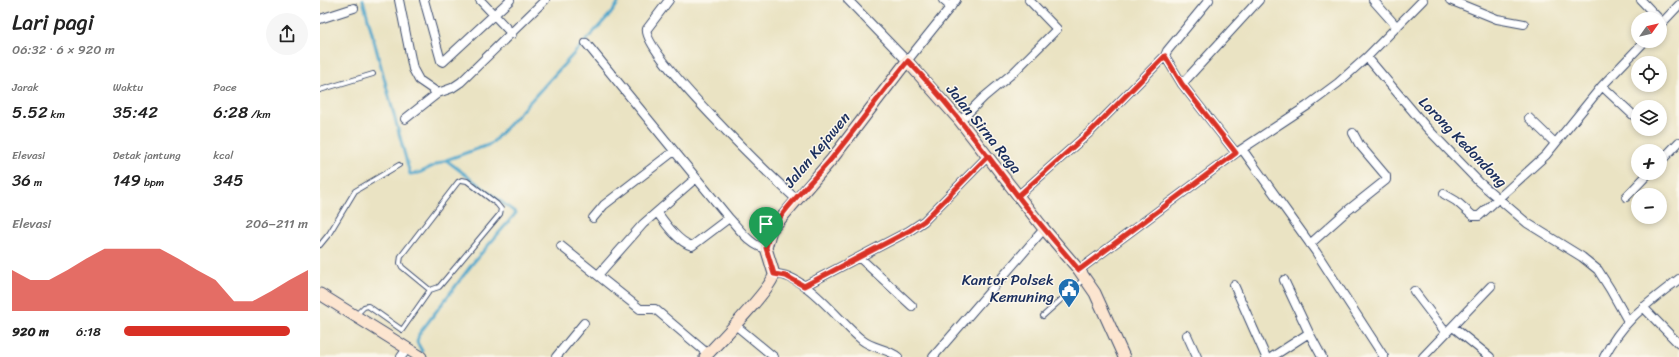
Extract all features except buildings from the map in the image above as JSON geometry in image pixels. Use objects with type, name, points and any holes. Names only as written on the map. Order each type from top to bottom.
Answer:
[{"type":"street","points":[[399,0],[413,69],[419,80],[438,93]]},
{"type":"street","points":[[424,0],[442,62],[495,16],[510,0]]},
{"type":"street","points":[[480,0],[512,34]]},
{"type":"street","points":[[405,119],[438,93],[452,88],[460,82],[512,34],[545,0]]},
{"type":"street","points":[[668,0],[647,29],[646,33],[648,39],[662,58],[710,114],[760,166],[796,199]]},
{"type":"street","points":[[848,0],[908,61],[956,0]]},
{"type":"street","points":[[943,0],[951,7]]},
{"type":"street","points":[[960,121],[984,97],[1014,72],[1057,29],[1029,0]]},
{"type":"street","points":[[1018,196],[1091,131],[1165,56],[1176,40],[1209,0]]},
{"type":"street","points":[[1182,84],[1259,0]]},
{"type":"street","points":[[1373,0],[1397,28]]},
{"type":"street","points":[[1082,274],[1239,151],[1307,106],[1338,83],[1397,28],[1423,0]]},
{"type":"street","points":[[1450,0],[1497,19],[1524,24]]},
{"type":"street","points":[[1641,0],[1652,12]]},
{"type":"street","points":[[1667,15],[1679,5]]},
{"type":"street","points":[[320,19],[354,8]]},
{"type":"street","points":[[561,246],[640,309],[655,309],[707,356],[769,286],[774,274],[766,248],[762,248],[752,241],[730,218],[586,43]]},
{"type":"street","points":[[1444,194],[1456,201],[1476,217],[1546,155],[1602,86],[1638,48]]},
{"type":"street","points":[[1165,56],[1182,84],[1239,151],[1310,244],[1384,357]]},
{"type":"street","name":"Lorong Kedondong","points":[[1367,57],[1427,128],[1467,171],[1498,199],[1537,230],[1590,262],[1605,280],[1628,321]]},
{"type":"street","name":"Jalan Kejawen","points":[[766,248],[771,230],[796,199],[832,159],[908,61]]},
{"type":"street","name":"Jalan Sirna Raga","points":[[908,61],[960,121],[1044,229],[1082,274],[1095,293],[1124,357]]},
{"type":"street","points":[[1602,86],[1631,113]]},
{"type":"street","points":[[1529,118],[1555,143]]},
{"type":"street","points":[[1310,244],[1347,210],[1386,180],[1386,176],[1359,144],[1353,133]]},
{"type":"street","points":[[1667,155],[1679,142]]},
{"type":"street","points":[[593,218],[604,205],[674,151]]},
{"type":"street","points":[[804,286],[860,258],[924,221],[988,156]]},
{"type":"street","points":[[598,275],[643,224],[696,178]]},
{"type":"street","points":[[1626,197],[1642,180]]},
{"type":"street","points":[[657,212],[671,230],[686,244],[692,246],[730,218]]},
{"type":"street","points":[[933,357],[1044,229]]},
{"type":"street","points":[[860,258],[912,306]]},
{"type":"street","points":[[774,274],[786,276],[804,286],[868,344],[890,351],[898,357]]},
{"type":"street","points":[[1604,357],[1615,337],[1628,321],[1643,307],[1679,279]]},
{"type":"street","points":[[1284,280],[1322,357]]},
{"type":"street","points":[[1234,285],[1266,357]]},
{"type":"street","points":[[1423,357],[1491,286]]},
{"type":"street","points":[[1414,291],[1449,330],[1490,357]]},
{"type":"street","points":[[320,294],[396,341],[411,354]]},
{"type":"street","points":[[1643,307],[1679,344]]},
{"type":"street","points":[[556,357],[584,323]]},
{"type":"street","points":[[734,324],[774,357]]},
{"type":"street","points":[[1272,357],[1309,333]]},
{"type":"street","points":[[1187,335],[1197,357]]},
{"type":"lane","points":[[320,90],[373,74]]},
{"type":"lane","points":[[320,245],[329,234],[355,191],[398,165]]},
{"type":"lane","points":[[396,341],[430,290],[439,287],[500,214],[500,209],[497,204],[467,181],[462,180],[458,182],[402,256],[400,262],[402,267],[430,290]]},
{"type":"lane","points":[[1044,316],[1082,274]]},
{"type":"lane","points":[[355,316],[364,307],[368,306],[402,330]]},
{"type":"waterway","points":[[363,0],[410,174],[419,173],[446,160],[491,144],[613,11],[620,0]]},
{"type":"waterway","points":[[421,353],[422,351],[417,342],[419,334],[473,263],[516,213],[446,160]]},
{"type":"place","name":"Kantor Polsek Kemuning","points":[[1069,308]]},
{"type":"route","points":[[766,248],[767,239],[775,224],[832,159],[908,61],[960,121],[988,156],[1018,196],[1044,229],[1079,270],[1236,153],[1182,84],[1165,56],[1091,131],[1018,196],[988,156],[924,221],[860,258],[804,286],[786,276],[774,274],[766,248]]}]
